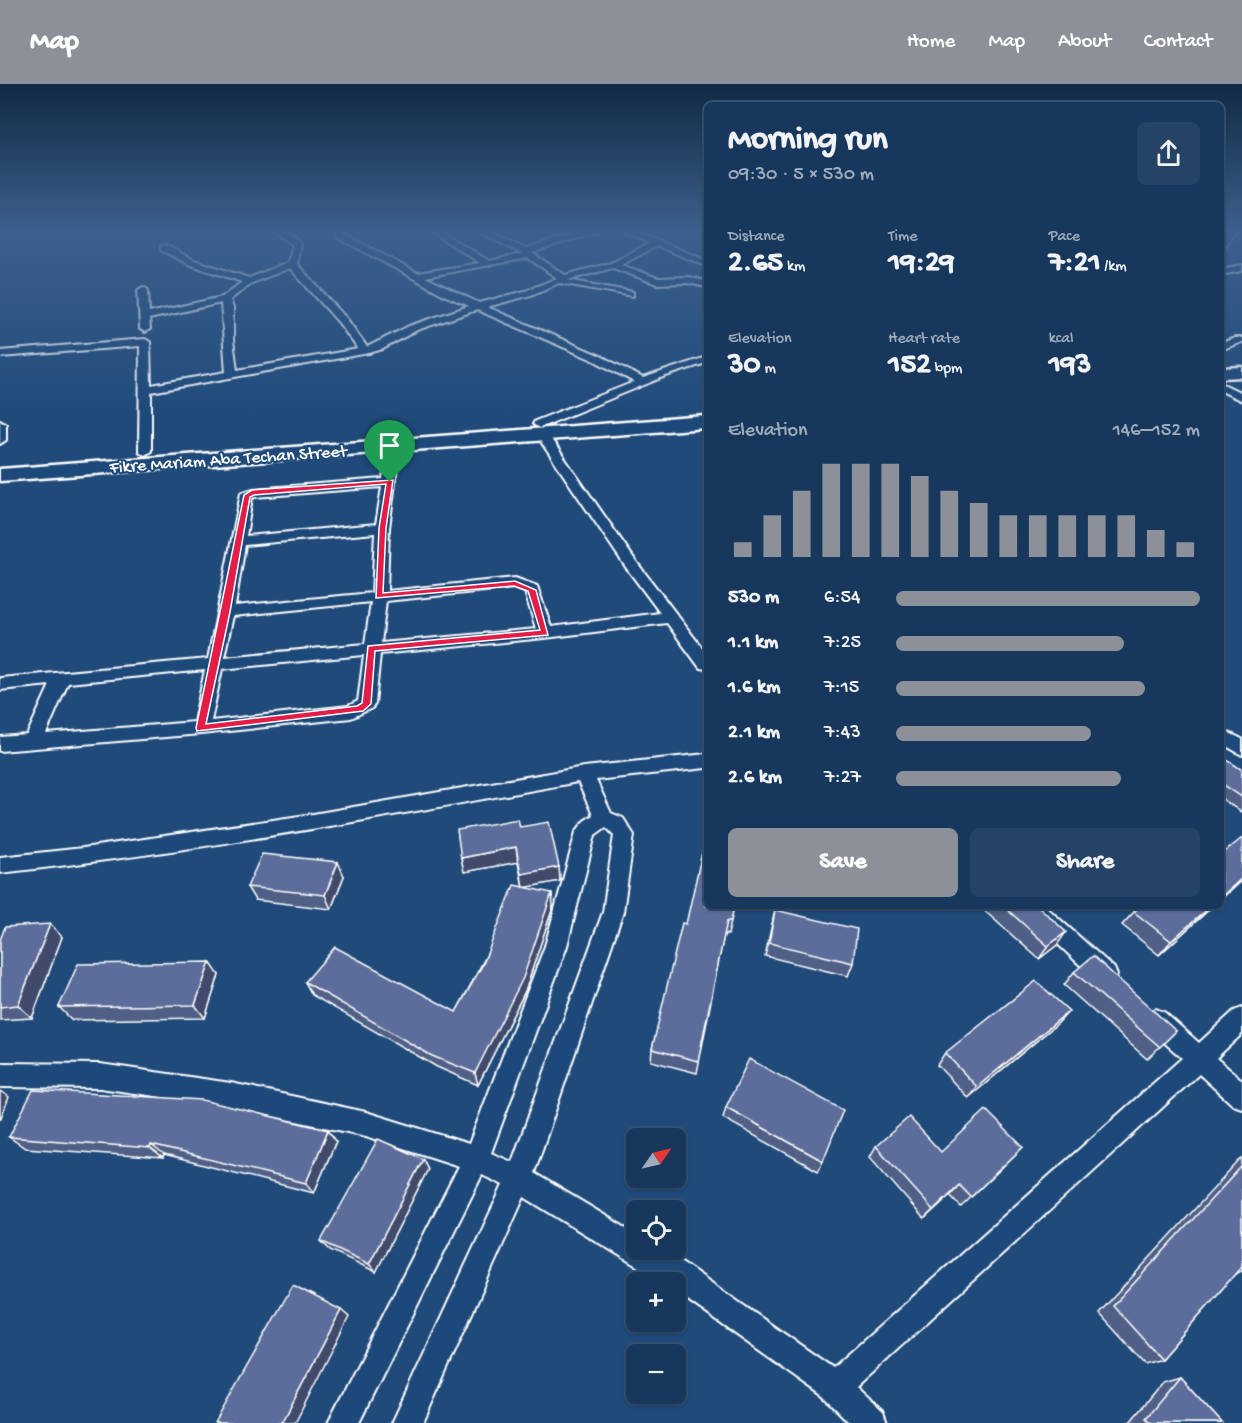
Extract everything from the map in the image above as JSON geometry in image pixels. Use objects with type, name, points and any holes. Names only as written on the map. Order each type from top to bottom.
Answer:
[{"type":"main road","points":[[1224,373],[1242,372]]},
{"type":"main road","points":[[1224,385],[1242,383]]},
{"type":"main road","name":"Fikre Mariam Aba Techan Street","points":[[0,475],[394,446],[704,411]]},
{"type":"main road","name":"Fikre Mariam Aba Techan Street","points":[[0,462],[145,451],[704,422]]},
{"type":"street","points":[[143,293],[146,317],[145,451]]},
{"type":"street","points":[[146,317],[225,299],[232,293]]},
{"type":"street","points":[[318,293],[365,351]]},
{"type":"street","points":[[450,293],[476,307],[597,358],[643,382]]},
{"type":"street","points":[[146,389],[365,351],[413,328],[526,293]]},
{"type":"street","points":[[225,299],[228,308],[228,340],[232,374]]},
{"type":"street","points":[[1224,346],[1239,340]]},
{"type":"street","points":[[0,354],[145,342]]},
{"type":"street","points":[[704,361],[643,382],[541,430],[630,563],[704,661]]},
{"type":"street","points":[[1224,387],[1242,398]]},
{"type":"street","points":[[0,424],[0,440]]},
{"type":"street","points":[[0,744],[201,728],[360,709],[366,704],[379,596],[382,528],[394,446]]},
{"type":"street","points":[[201,728],[248,494],[390,482]]},
{"type":"street","points":[[238,541],[382,528]]},
{"type":"street","points":[[226,612],[515,583],[532,590],[545,633]]},
{"type":"street","points":[[0,684],[545,633],[671,617]]},
{"type":"street","points":[[34,740],[62,678]]},
{"type":"street","points":[[1224,737],[1242,748]]},
{"type":"street","points":[[0,865],[83,856],[302,823],[584,774],[704,761]]},
{"type":"street","points":[[407,1423],[519,1179],[613,912],[624,835],[616,824],[604,818],[584,774]]},
{"type":"street","points":[[343,1423],[476,1159],[556,946],[586,832],[595,821],[604,818]]},
{"type":"street","points":[[1034,909],[1120,987]]},
{"type":"street","points":[[1137,1003],[1242,1096]]},
{"type":"street","points":[[834,1386],[1242,1019]]},
{"type":"street","points":[[0,1075],[100,1076],[231,1095],[366,1124],[476,1159],[519,1179],[626,1243]]},
{"type":"street","points":[[654,1260],[834,1386],[872,1423]]},
{"type":"building","points":[[1224,758],[1242,770],[1242,797],[1224,785]]},
{"type":"building","points":[[518,819],[520,827],[549,822],[559,867],[521,874],[516,847],[461,858],[457,830]]},
{"type":"building","points":[[1242,838],[1242,878],[1224,894],[1224,853]]},
{"type":"building","points":[[704,844],[704,909],[733,909],[731,921],[727,921],[698,1061],[652,1049],[682,923],[686,924]]},
{"type":"building","points":[[262,854],[338,862],[325,895],[247,887]]},
{"type":"building","points":[[514,885],[552,893],[523,978],[475,1073],[432,1056],[305,982],[335,947],[456,1012],[483,964]]},
{"type":"building","points":[[1006,909],[1041,909],[1066,932],[1048,946]]},
{"type":"building","points":[[1137,909],[1208,909],[1171,941],[1134,912]]},
{"type":"building","points":[[775,910],[857,929],[853,963],[769,943]]},
{"type":"building","points":[[50,924],[18,1005],[0,1007],[0,940],[5,927]]},
{"type":"building","points":[[1093,956],[1176,1031],[1160,1047],[1074,972]]},
{"type":"building","points":[[210,962],[195,1005],[59,1007],[78,964]]},
{"type":"building","points":[[1036,981],[1069,1011],[977,1087],[945,1053]]},
{"type":"building","points":[[749,1059],[843,1110],[823,1161],[726,1107]]},
{"type":"building","points":[[33,1090],[202,1100],[328,1130],[306,1183],[151,1145],[150,1148],[9,1137]]},
{"type":"building","points":[[986,1110],[1023,1147],[971,1197],[959,1185],[933,1210],[876,1146],[909,1117],[941,1152]]},
{"type":"building","points":[[378,1139],[423,1159],[369,1264],[321,1241]]},
{"type":"building","points":[[1242,1166],[1242,1266],[1161,1359],[1113,1306]]},
{"type":"building","points":[[293,1285],[341,1310],[282,1423],[215,1423]]},
{"type":"building","points":[[1180,1377],[1222,1423],[1151,1423],[1146,1418]]},
{"type":"route","points":[[390,482],[382,528],[379,596],[515,583],[524,585],[532,590],[545,633],[371,648],[366,704],[360,709],[351,712],[201,728],[226,612],[246,496],[252,493],[390,482]]}]
